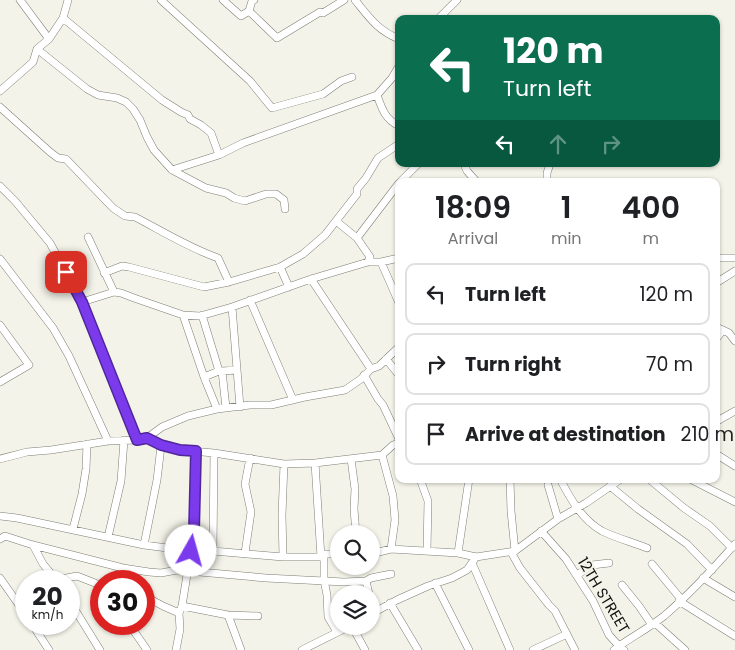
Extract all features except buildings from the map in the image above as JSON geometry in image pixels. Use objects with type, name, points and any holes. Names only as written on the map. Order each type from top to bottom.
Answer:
[{"type":"street","points":[[20,0],[48,39]]},
{"type":"street","points":[[0,91],[33,62],[37,49],[48,39],[63,18],[68,0]]},
{"type":"street","points":[[161,0],[250,82],[272,108],[323,94],[341,81],[352,78]]},
{"type":"street","points":[[223,0],[241,16],[249,12],[254,0]]},
{"type":"street","points":[[249,12],[277,38],[344,0]]},
{"type":"street","points":[[355,0],[381,30],[395,37]]},
{"type":"street","points":[[442,15],[457,0]]},
{"type":"street","points":[[63,18],[162,100],[188,115],[190,119],[211,133],[219,154]]},
{"type":"street","points":[[37,49],[87,89],[98,95],[117,98],[126,102],[140,120],[154,150],[172,170],[206,188],[226,193],[244,201],[266,194],[276,194],[284,200],[285,209]]},
{"type":"street","points":[[172,170],[377,95],[395,73]]},
{"type":"street","points":[[377,95],[388,119],[395,123]]},
{"type":"street","points":[[0,107],[50,152],[58,158],[66,159],[113,208],[125,216],[134,217],[218,258],[229,282]]},
{"type":"street","points":[[104,273],[122,266],[204,287],[229,282],[280,267],[303,254],[325,235],[357,194],[358,189],[378,158],[395,147]]},
{"type":"street","points":[[404,178],[415,167]]},
{"type":"street","points":[[465,167],[473,178]]},
{"type":"street","points":[[0,186],[50,243],[82,302],[137,440]]},
{"type":"street","points":[[357,238],[395,189]]},
{"type":"street","points":[[336,221],[357,238],[370,257],[368,262]]},
{"type":"street","points":[[88,237],[114,292]]},
{"type":"street","points":[[720,258],[735,258]]},
{"type":"street","points":[[0,259],[53,328],[69,356],[108,441]]},
{"type":"street","points":[[82,302],[114,292],[121,292],[183,315],[202,315],[232,307],[311,279],[368,262],[395,259]]},
{"type":"street","points":[[381,262],[395,294]]},
{"type":"street","points":[[280,267],[289,287]]},
{"type":"street","points":[[720,280],[735,271]]},
{"type":"street","points":[[311,279],[371,369]]},
{"type":"street","points":[[250,300],[293,400]]},
{"type":"street","points":[[232,307],[240,407]]},
{"type":"street","points":[[183,315],[204,377],[217,408]]},
{"type":"street","points":[[202,315],[220,371],[226,408]]},
{"type":"street","points":[[0,326],[29,365],[0,382]]},
{"type":"street","points":[[720,328],[735,341]]},
{"type":"street","points":[[0,459],[28,452],[108,441],[147,438],[162,427],[188,416],[217,408],[271,405],[345,390],[371,369],[379,366],[395,351]]},
{"type":"street","points":[[386,359],[395,370]]},
{"type":"street","points":[[204,377],[220,371],[237,370]]},
{"type":"street","points":[[364,375],[383,405],[395,430]]},
{"type":"street","points":[[720,419],[735,411]]},
{"type":"street","points":[[144,545],[157,480],[161,446],[147,438]]},
{"type":"street","points":[[108,537],[121,481],[124,440]]},
{"type":"street","points":[[155,442],[180,450],[214,453],[284,464],[315,463],[382,454],[395,444]]},
{"type":"street","points":[[73,529],[82,494],[87,444]]},
{"type":"street","points":[[176,650],[180,629],[179,614],[182,606],[194,531],[196,451]]},
{"type":"street","points":[[213,550],[214,453]]},
{"type":"street","points":[[382,454],[393,496],[395,520],[391,549]]},
{"type":"street","points":[[720,457],[735,466]]},
{"type":"street","points":[[245,553],[251,512],[245,484],[250,458]]},
{"type":"street","points":[[351,459],[355,490],[355,525]]},
{"type":"street","points":[[315,463],[324,580],[330,620]]},
{"type":"street","points":[[283,557],[284,464]]},
{"type":"street","points":[[421,483],[428,501],[427,550]]},
{"type":"street","points":[[458,553],[467,483]]},
{"type":"street","points":[[510,483],[513,551],[520,568],[555,611],[575,650]]},
{"type":"street","points":[[562,483],[576,508],[601,531],[647,548]]},
{"type":"street","points":[[380,552],[391,549],[427,550],[458,553],[474,560],[513,551],[614,483]]},
{"type":"street","points":[[616,483],[638,509],[687,544],[712,570]]},
{"type":"street","points":[[619,649],[664,615],[712,570],[733,546],[654,483]]},
{"type":"street","points":[[698,483],[735,502]]},
{"type":"street","points":[[548,486],[558,519]]},
{"type":"street","points":[[0,516],[73,529],[144,545],[191,551],[213,550],[283,557],[330,555]]},
{"type":"street","name":"12TH STREET","points":[[541,531],[566,559],[577,575],[593,601],[609,635],[619,649]]},
{"type":"street","points":[[0,539],[5,536],[123,568],[161,573],[177,570],[266,578],[344,582],[366,581],[371,578],[391,574]]},
{"type":"street","points":[[33,545],[48,570]]},
{"type":"street","points":[[380,608],[435,583],[452,578],[467,570],[474,560]]},
{"type":"street","points":[[474,560],[510,650]]},
{"type":"street","points":[[577,575],[592,565],[609,563]]},
{"type":"street","points":[[652,564],[680,600],[735,636]]},
{"type":"street","points":[[0,578],[15,599]]},
{"type":"street","points":[[703,578],[735,597]]},
{"type":"street","points":[[366,581],[367,585]]},
{"type":"street","points":[[435,583],[469,650]]},
{"type":"street","points":[[622,585],[653,624],[685,650]]},
{"type":"street","points":[[155,602],[179,614]]},
{"type":"street","points":[[390,603],[418,650]]},
{"type":"street","points":[[182,606],[228,615],[258,616]]},
{"type":"street","points":[[228,615],[241,650]]},
{"type":"street","points":[[80,618],[100,650]]},
{"type":"street","points":[[534,650],[567,634]]},
{"type":"street","points":[[39,635],[49,650]]},
{"type":"street","points":[[137,635],[147,650]]},
{"type":"street","points":[[302,650],[311,648],[332,635]]},
{"type":"street","points":[[356,635],[365,650]]},
{"type":"route","points":[[66,272],[82,302],[137,440],[147,438],[161,445],[180,450],[196,451],[194,531],[191,551]]}]
